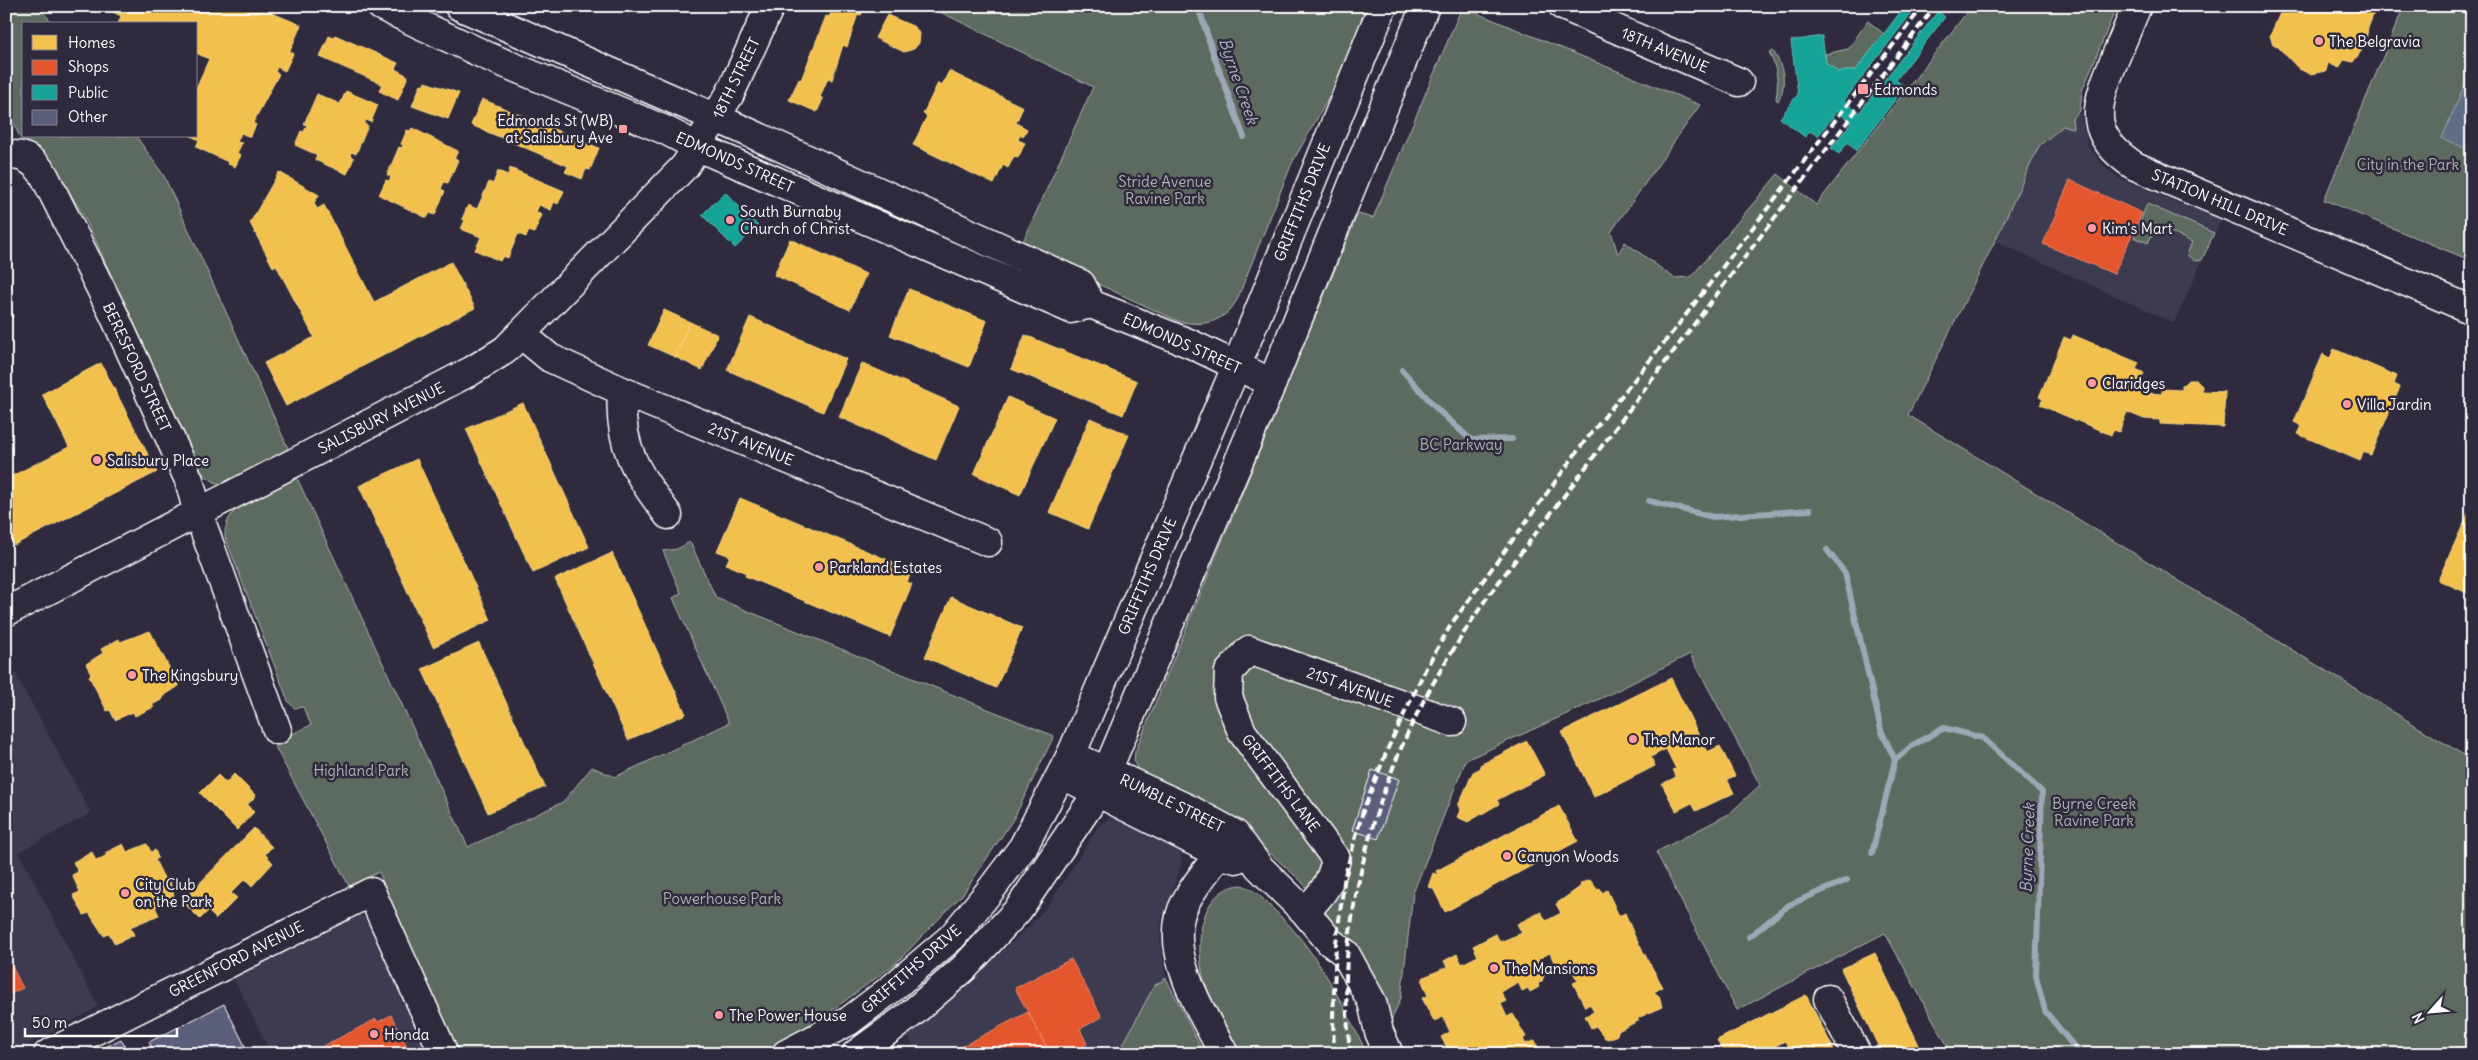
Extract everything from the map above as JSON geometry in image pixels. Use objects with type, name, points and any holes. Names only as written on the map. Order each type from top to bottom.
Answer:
[{"type":"street","name":"EDMONDS STREET","points":[[381,6],[487,56],[665,130],[698,147],[1071,309],[1091,304],[1191,344],[1272,383]]},
{"type":"street","points":[[459,6],[716,118],[1081,284],[1091,304]]},
{"type":"street","name":"18TH STREET","points":[[698,147],[730,94],[770,6]]},
{"type":"street","name":"GRIFFITHS DRIVE","points":[[786,1054],[849,1021],[891,989],[952,937],[989,892],[1022,847],[1067,765],[1236,367],[1383,6]]},
{"type":"street","points":[[856,1054],[911,1014],[964,968],[1018,910],[1103,782],[1272,383],[1425,6]]},
{"type":"street","name":"18TH AVENUE","points":[[1563,6],[1739,82]]},
{"type":"street","name":"STATION HILL DRIVE","points":[[2137,6],[2099,102],[2099,122],[2108,143],[2116,151],[2135,166],[2472,310]]},
{"type":"street","name":"SALISBURY AVENUE","points":[[6,612],[472,370],[504,350],[685,166],[698,147]]},
{"type":"street","name":"BERESFORD STREET","points":[[16,156],[44,174],[105,298],[189,480],[198,513],[277,730]]},
{"type":"street","name":"21ST AVENUE","points":[[521,334],[550,358],[622,390],[988,542]]},
{"type":"street","points":[[622,390],[620,417],[626,444],[644,483],[668,515]]},
{"type":"street","name":"21ST AVENUE","points":[[1249,650],[1452,722]]},
{"type":"street","name":"GRIFFITHS LANE","points":[[1249,650],[1229,672],[1228,697],[1242,732],[1336,859],[1333,876],[1323,892],[1305,912]]},
{"type":"street","name":"RUMBLE STREET","points":[[1067,765],[1103,782],[1219,854],[1259,867]]},
{"type":"street","name":"RUMBLE STREET","points":[[1103,782],[1189,809],[1235,834],[1259,867],[1305,912],[1330,942],[1345,953],[1372,1002],[1384,1043]]},
{"type":"street","points":[[1219,854],[1185,902],[1179,936],[1180,957],[1186,979],[1224,1054]]},
{"type":"street","name":"GREENFORD AVENUE","points":[[48,1054],[371,892],[444,1054]]},
{"type":"street","points":[[1828,999],[1856,1054]]},
{"type":"shaded area","points":[[2080,111],[2088,146],[2108,170],[2119,178],[2221,220],[2174,323],[1995,241],[2039,146]]},
{"type":"shaded area","points":[[6,656],[91,813],[19,852],[98,1006],[11,1054],[6,1054]]},
{"type":"shaded area","points":[[1113,816],[1118,816],[1180,848],[1182,864],[1161,922],[1160,939],[1166,978],[1154,986],[1118,1054],[917,1054],[906,1032],[1024,932],[1050,903],[1099,825]]},
{"type":"shaded area","points":[[357,915],[371,919],[433,1054],[271,1054],[233,977]]},
{"type":"green space","points":[[6,6],[38,6],[51,22],[22,22],[22,138],[137,138],[164,176],[288,448],[278,459],[226,484],[216,483],[200,472],[87,222],[51,161],[38,147],[21,139],[6,108]]},
{"type":"green space","name":"Stride Avenue Ravine Park","points":[[928,6],[1368,6],[1337,83],[1292,163],[1237,300],[1226,314],[1219,318],[1204,323],[1187,323],[1178,321],[1020,248],[1093,87]]},
{"type":"green space","points":[[1972,6],[2117,6],[2082,91],[2080,111],[2072,118],[2073,128],[2063,126],[2039,146],[1995,241],[1908,415],[2472,760],[2472,1054],[1952,1054],[1885,933],[1737,1010],[1656,852],[1729,814],[1760,785],[1690,654],[1606,696],[1466,760],[1413,893],[1401,998],[1391,1021],[1352,947],[1302,882],[1252,837],[1139,772],[1134,762],[1135,752],[1358,214],[1373,218],[1462,7],[1700,105],[1611,232],[1618,254],[1625,242],[1674,278],[1691,277],[1778,174],[1816,205]]},
{"type":"green space","name":"City in the Park","points":[[2404,6],[2472,6],[2472,261],[2324,200]]},
{"type":"green space","points":[[1868,21],[1884,34],[1856,70],[1838,72],[1826,63],[1825,54],[1848,49]]},
{"type":"green space","points":[[1773,51],[1783,75],[1783,88],[1778,101],[1776,99],[1777,75],[1769,52]]},
{"type":"green space","points":[[2147,204],[2214,233],[2202,260],[2195,261],[2187,255],[2192,242],[2156,226],[2148,243],[2134,237]]},
{"type":"green space","name":"Powerhouse Park","points":[[297,478],[468,847],[563,802],[592,767],[615,777],[729,723],[673,598],[681,593],[663,551],[677,549],[690,542],[716,598],[1054,736],[1014,818],[963,894],[896,963],[811,1026],[759,1054],[452,1054],[379,872],[349,886],[273,743],[311,725],[303,707],[294,708],[288,701],[225,537],[226,525],[238,507],[248,500],[291,479]]},
{"type":"green space","points":[[1241,885],[1249,888],[1261,897],[1287,923],[1314,957],[1337,995],[1367,1054],[1241,1054],[1209,992],[1202,971],[1200,944],[1204,917],[1210,905],[1217,895],[1228,888]]},
{"type":"green space","points":[[1166,978],[1204,1054],[1118,1054],[1154,986]]},
{"type":"water","points":[[2472,67],[2472,144],[2469,150],[2442,138]]},
{"type":"building: Homes","points":[[106,6],[255,6],[301,25],[290,51],[293,54],[285,71],[277,67],[275,72],[279,74],[253,123],[256,125],[250,137],[241,133],[237,142],[242,143],[237,153],[241,155],[235,167],[196,147],[199,140],[195,138],[198,138],[198,84],[209,59],[198,54],[198,22],[119,22],[121,16],[105,8]]},
{"type":"building: Homes","points":[[834,6],[864,6],[861,15],[858,14],[847,47],[843,45],[832,80],[828,78],[820,97],[823,99],[817,112],[789,100],[799,79],[801,80],[826,16],[829,17]]},
{"type":"building: Homes","name":"The Belgravia","points":[[2283,6],[2372,6],[2375,10],[2368,28],[2365,46],[2353,62],[2344,60],[2339,68],[2328,63],[2326,71],[2310,74],[2299,69],[2273,44],[2270,36]]},
{"type":"building: Homes","points":[[887,15],[915,27],[920,35],[919,43],[914,49],[904,52],[875,38]]},
{"type":"building: Homes","points":[[335,35],[398,63],[395,69],[408,76],[398,100],[379,91],[382,84],[320,57],[329,36],[334,38]]},
{"type":"building: Homes","points":[[949,71],[1023,107],[1016,123],[1027,129],[1023,137],[1020,135],[1018,140],[1025,143],[1018,158],[1014,156],[1008,168],[1003,165],[994,184],[913,145],[927,116],[923,114],[938,83],[942,85]]},
{"type":"building: Homes","points":[[425,82],[459,93],[448,119],[412,106],[421,84],[424,85]]},
{"type":"building: Homes","points":[[346,91],[378,105],[371,122],[366,120],[364,124],[368,126],[356,154],[351,152],[350,156],[354,158],[347,174],[315,160],[317,155],[295,145],[301,131],[304,132],[307,125],[304,124],[317,94],[340,104]]},
{"type":"building: Homes","points":[[482,99],[599,148],[590,170],[586,169],[582,179],[565,172],[568,166],[471,125]]},
{"type":"building: Homes","points":[[412,128],[458,151],[454,159],[458,160],[448,183],[444,182],[441,189],[445,191],[435,215],[430,213],[427,218],[379,195],[386,180],[389,181],[391,177],[387,175],[399,147],[402,148],[403,145],[401,144],[407,130],[410,131]]},
{"type":"building: Homes","points":[[510,168],[564,191],[558,204],[554,202],[551,210],[539,205],[536,212],[542,215],[534,233],[529,231],[526,237],[518,234],[508,258],[503,256],[500,261],[475,250],[481,237],[461,229],[465,220],[462,219],[468,205],[477,209],[489,182],[493,184],[498,171],[508,175]]},
{"type":"building: Homes","points":[[279,172],[319,195],[314,203],[317,209],[324,205],[374,302],[451,262],[475,308],[286,406],[264,363],[314,337],[276,265],[273,267],[250,223]]},
{"type":"building: Homes","points":[[790,239],[866,274],[850,310],[774,275]]},
{"type":"building: Homes","points":[[909,289],[987,321],[969,367],[890,335]]},
{"type":"building: Homes","points":[[6,303],[13,317],[6,321]]},
{"type":"building: Homes","points":[[664,310],[690,322],[675,357],[648,345]]},
{"type":"building: Homes","points":[[750,317],[846,359],[823,412],[727,370]]},
{"type":"building: Homes","points":[[690,322],[718,335],[702,370],[675,357]]},
{"type":"building: Homes","points":[[1025,335],[1137,381],[1123,415],[1011,369]]},
{"type":"building: Homes","name":"Claridges","points":[[2073,335],[2139,363],[2136,369],[2144,373],[2135,392],[2162,394],[2162,389],[2182,390],[2182,386],[2188,380],[2197,380],[2202,386],[2202,391],[2225,392],[2223,427],[2160,424],[2160,420],[2144,419],[2127,412],[2119,432],[2114,430],[2111,435],[2040,405],[2043,399],[2039,397],[2064,337],[2071,340]]},
{"type":"building: Homes","name":"Villa Jardin","points":[[2334,349],[2397,376],[2394,384],[2400,387],[2371,455],[2363,452],[2360,461],[2298,434],[2302,426],[2294,422],[2323,354],[2330,358]]},
{"type":"building: Homes","name":"Salisbury Place","points":[[101,363],[157,472],[14,545],[6,530],[6,479],[69,447],[42,394]]},
{"type":"building: Homes","points":[[862,363],[959,406],[936,460],[839,417]]},
{"type":"building: Homes","points":[[1008,397],[1055,418],[1020,495],[974,474]]},
{"type":"building: Homes","points":[[523,403],[589,547],[533,573],[466,429]]},
{"type":"building: Homes","points":[[1090,418],[1129,435],[1088,529],[1049,512]]},
{"type":"building: Homes","points":[[417,459],[491,620],[433,647],[359,486]]},
{"type":"building: Homes","name":"Parkland Estates","points":[[740,498],[912,570],[907,582],[912,584],[890,637],[745,576],[746,573],[726,564],[730,556],[717,551]]},
{"type":"building: Homes","points":[[2472,505],[2472,595],[2438,580]]},
{"type":"building: Homes","points":[[612,553],[686,714],[628,740],[555,579]]},
{"type":"building: Homes","points":[[951,597],[1022,628],[996,688],[925,657]]},
{"type":"building: Homes","name":"The Kingsbury","points":[[150,631],[179,686],[152,705],[154,707],[135,716],[133,712],[115,720],[110,710],[107,711],[89,676],[91,674],[86,664],[103,653],[101,649],[119,639],[120,642]]},
{"type":"building: Homes","points":[[479,643],[545,787],[488,813],[422,669]]},
{"type":"building: Homes","name":"The Manor","points":[[1671,678],[1707,752],[1720,746],[1735,776],[1727,779],[1734,793],[1696,811],[1692,803],[1676,811],[1662,784],[1676,777],[1672,770],[1676,769],[1666,749],[1651,757],[1655,766],[1594,797],[1562,732]]},
{"type":"building: Homes","points":[[1527,741],[1545,775],[1497,800],[1499,804],[1468,822],[1457,817],[1461,808],[1458,806],[1473,772],[1481,768],[1480,765]]},
{"type":"building: Homes","points":[[234,774],[256,796],[247,805],[254,812],[237,830],[200,793],[218,775],[226,783]]},
{"type":"building: Homes","name":"Canyon Woods","points":[[1559,806],[1578,841],[1445,912],[1433,888],[1428,887],[1433,873],[1438,875],[1436,871]]},
{"type":"building: Homes","points":[[254,828],[272,847],[265,854],[273,863],[252,886],[245,879],[231,893],[237,898],[216,919],[208,911],[200,919],[182,901]]},
{"type":"building: Homes","name":"City Club on the Park","points":[[123,844],[127,852],[147,844],[151,852],[155,850],[158,858],[155,860],[165,880],[169,878],[174,896],[160,902],[161,905],[155,907],[159,915],[130,927],[134,935],[115,944],[109,933],[104,936],[89,913],[84,915],[73,895],[80,892],[72,875],[78,872],[73,862],[92,852],[96,861],[107,855],[105,853]]},
{"type":"building: Homes","name":"The Mansions","points":[[1590,880],[1597,889],[1600,888],[1602,893],[1607,890],[1619,916],[1625,913],[1635,937],[1663,987],[1654,992],[1659,996],[1662,1007],[1638,1018],[1638,1021],[1618,1031],[1617,1035],[1609,1039],[1605,1038],[1596,1026],[1591,1028],[1585,1016],[1594,1012],[1590,1004],[1585,1007],[1573,983],[1578,981],[1571,969],[1566,972],[1562,964],[1556,967],[1550,953],[1538,959],[1545,973],[1542,981],[1538,984],[1539,987],[1530,992],[1528,988],[1522,991],[1518,982],[1501,992],[1506,1001],[1501,1004],[1507,1017],[1513,1014],[1526,1037],[1523,1039],[1526,1044],[1533,1041],[1536,1042],[1540,1054],[1450,1054],[1441,1037],[1450,1032],[1443,1017],[1434,1021],[1422,998],[1428,996],[1422,981],[1424,977],[1447,967],[1444,961],[1457,954],[1462,964],[1478,956],[1473,946],[1496,934],[1500,942],[1522,933],[1517,924],[1541,912],[1546,921],[1561,913],[1556,904],[1580,887],[1581,883]]},
{"type":"building: Homes","points":[[1875,953],[1919,1045],[1901,1054],[1882,1054],[1841,969]]},
{"type":"building: Homes","points":[[1806,995],[1836,1054],[1792,1054],[1785,1041],[1760,1054],[1724,1054],[1717,1040]]},
{"type":"building: Shops","name":"Kim's Mart","points":[[2070,180],[2142,213],[2114,274],[2043,244]]},
{"type":"building: Shops","points":[[6,955],[23,988],[6,996]]},
{"type":"building: Shops","points":[[1071,959],[1102,1017],[1080,1029],[1087,1044],[1068,1054],[1050,1054],[1015,988]]},
{"type":"building: Shops","points":[[1028,1012],[1050,1054],[957,1054],[955,1050]]},
{"type":"building: Shops","name":"Honda","points":[[391,1015],[407,1046],[394,1054],[308,1054],[376,1019],[378,1022]]},
{"type":"building: Public","points":[[1905,6],[1917,6],[1844,101],[1859,113],[1938,11],[1945,17],[1896,80],[1905,87],[1856,151],[1848,142],[1839,154],[1831,148],[1851,123],[1837,111],[1818,136],[1810,131],[1805,137],[1780,118],[1798,94],[1791,41],[1822,36],[1826,63],[1838,72],[1856,70]]},
{"type":"building: Public","name":"South Burnaby Church of Christ","points":[[725,192],[758,226],[735,248],[702,215]]},
{"type":"building: Other","points":[[1372,770],[1399,779],[1378,839],[1352,830]]},
{"type":"building: Other","points":[[224,1004],[249,1054],[155,1054],[149,1042]]},
{"type":"building: Other","points":[[121,1039],[129,1054],[92,1054]]},
{"type":"waterway","name":"Byrne Creek","points":[[1198,6],[1215,59],[1244,137]]},
{"type":"waterway","name":"Byrne Creek","points":[[1402,370],[1437,409],[1471,440],[1512,439]]},
{"type":"waterway","name":"Byrne Creek","points":[[1649,501],[1713,517],[1810,510]]},
{"type":"waterway","name":"Byrne Creek","points":[[1827,550],[1845,573],[1881,730],[1895,760],[1913,745],[1944,728],[1983,738],[2042,792],[2036,976],[2045,1011],[2080,1054]]},
{"type":"waterway","points":[[1872,853],[1895,760]]},
{"type":"waterway","points":[[1749,937],[1789,905],[1847,880]]},
{"type":"waterway","name":"Byrne Creek","points":[[2303,1054],[2316,1052],[2321,1054]]},
{"type":"railway","points":[[1334,1054],[1333,1017],[1336,943],[1345,875],[1363,811],[1388,748],[1426,668],[1452,623],[1585,441],[1675,329],[1923,6]]},
{"type":"railway","points":[[1350,1054],[1346,974],[1353,912],[1360,876],[1379,806],[1421,705],[1486,599],[1935,6]]},
{"type":"place","name":"The Belgravia","points":[[2319,41]]},
{"type":"place","name":"Edmonds","points":[[1863,89]]},
{"type":"place","name":"Edmonds St (WB) at Salisbury Ave","points":[[623,129]]},
{"type":"place","name":"South Burnaby Church of Christ","points":[[730,220]]},
{"type":"place","name":"Kim's Mart","points":[[2092,228]]},
{"type":"place","name":"Claridges","points":[[2092,383]]},
{"type":"place","name":"Villa Jardin","points":[[2347,404]]},
{"type":"place","name":"Salisbury Place","points":[[97,460]]},
{"type":"place","name":"Parkland Estates","points":[[819,567]]},
{"type":"place","name":"The Kingsbury","points":[[132,675]]},
{"type":"place","name":"The Manor","points":[[1633,739]]},
{"type":"place","name":"Canyon Woods","points":[[1507,856]]},
{"type":"place","name":"City Club on the Park","points":[[125,893]]},
{"type":"place","name":"The Mansions","points":[[1494,968]]},
{"type":"place","name":"The Power House","points":[[719,1015]]},
{"type":"place","name":"Honda","points":[[374,1034]]},
{"type":"park label","name":"BC Parkway","points":[[1461,444]]},
{"type":"park label","name":"Highland Park","points":[[361,770]]},
{"type":"park label","name":"Byrne Creek Ravine Park","points":[[2094,812]]}]
